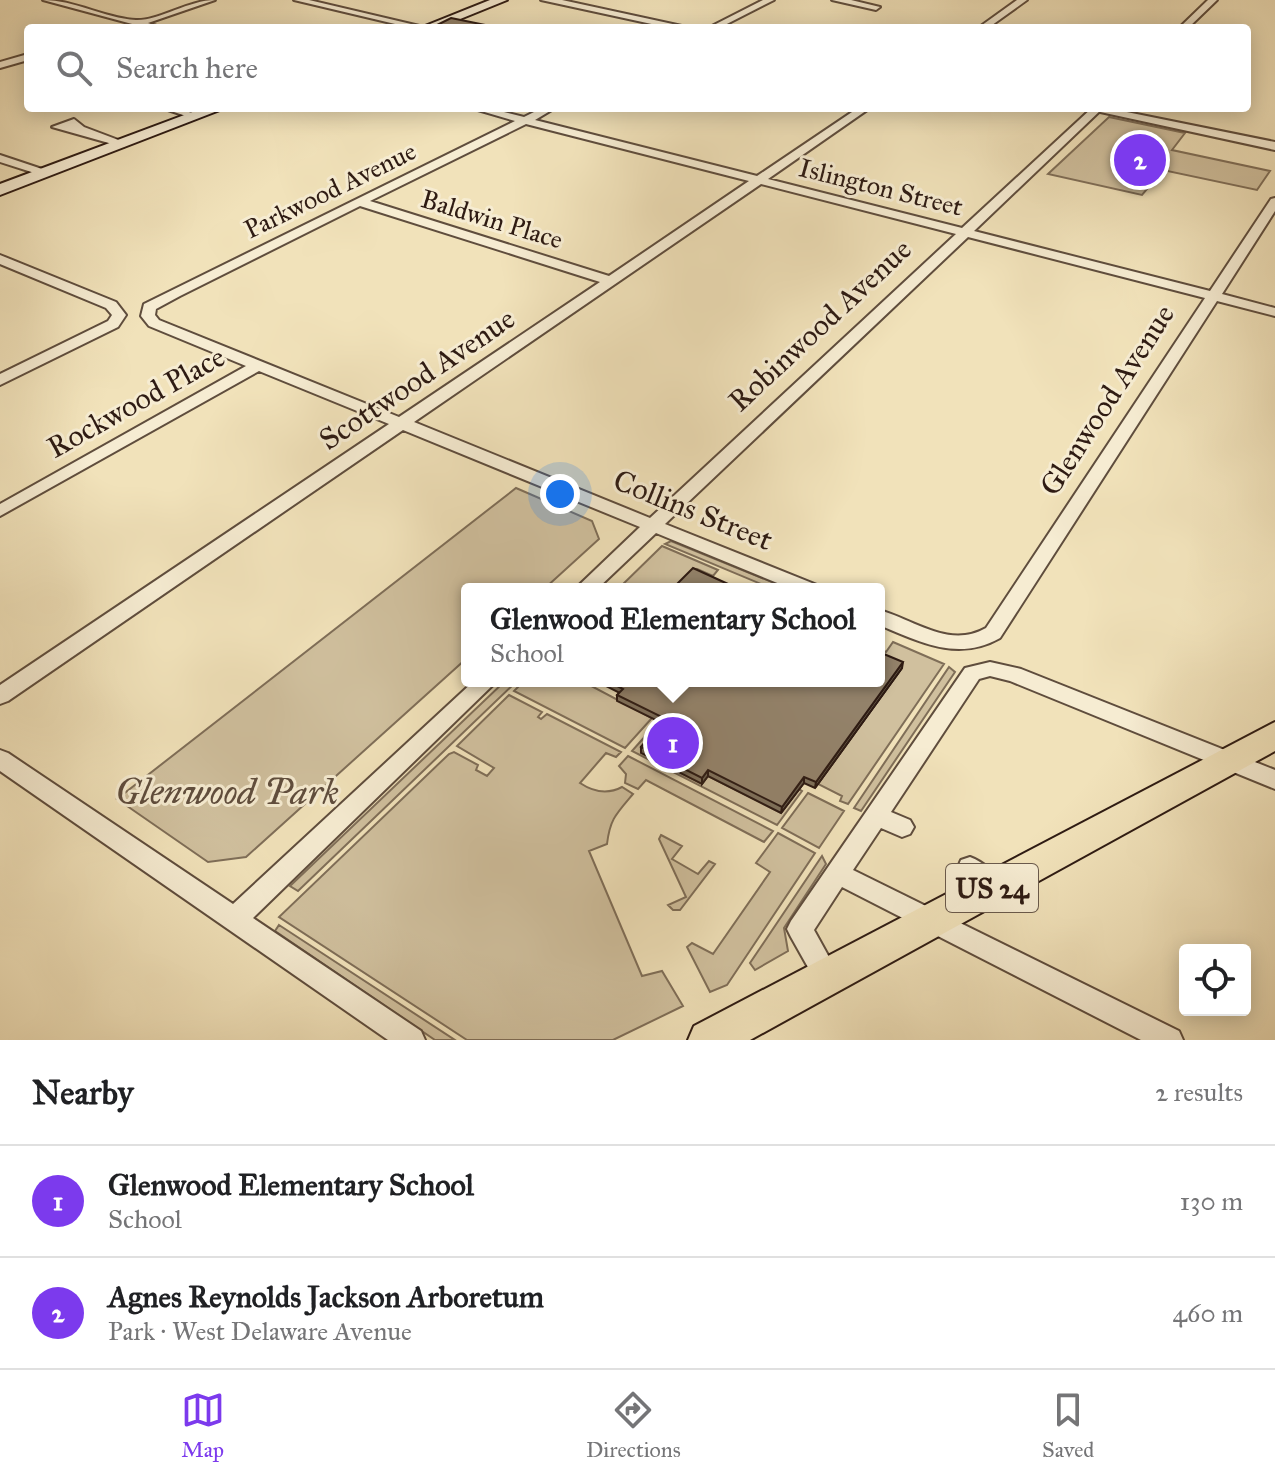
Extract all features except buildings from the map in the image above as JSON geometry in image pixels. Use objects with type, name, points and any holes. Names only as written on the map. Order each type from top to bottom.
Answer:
[{"type":"main road","points":[[436,24],[501,0]]},
{"type":"main road","points":[[0,190],[206,112]]},
{"type":"main road","name":"US 24","points":[[709,1040],[932,920],[981,877],[1228,761],[1275,735]]},
{"type":"street","points":[[47,0],[142,24]]},
{"type":"street","points":[[173,0],[195,5]]},
{"type":"street","points":[[135,24],[211,0]]},
{"type":"street","points":[[298,0],[407,24]]},
{"type":"street","points":[[546,0],[666,24]]},
{"type":"street","points":[[720,24],[770,0]]},
{"type":"street","points":[[836,0],[876,7]]},
{"type":"street","points":[[988,24],[1023,0]]},
{"type":"street","points":[[1187,24],[1213,0]]},
{"type":"street","points":[[4,62],[24,58]]},
{"type":"street","points":[[4,62],[24,66]]},
{"type":"street","points":[[181,112],[195,116]]},
{"type":"street","name":"Islington Street","points":[[492,112],[1275,312]]},
{"type":"street","name":"Parkwood Avenue","points":[[154,323],[146,313],[149,307],[542,112]]},
{"type":"street","name":"Scottwood Avenue","points":[[0,696],[859,112]]},
{"type":"street","name":"Robinwood Avenue","points":[[591,583],[1091,112]]},
{"type":"street","points":[[1109,112],[1275,146]]},
{"type":"street","points":[[75,128],[123,144]]},
{"type":"street","points":[[0,158],[44,173]]},
{"type":"street","name":"Baldwin Place","points":[[359,202],[611,281]]},
{"type":"street","name":"Glenwood Avenue","points":[[885,619],[956,644],[981,640],[993,633],[1275,202]]},
{"type":"street","points":[[0,259],[111,305],[119,315],[113,324],[0,379]]},
{"type":"street","name":"Collins Street","points":[[154,323],[795,583]]},
{"type":"street","name":"Rockwood Place","points":[[0,511],[258,365]]},
{"type":"street","points":[[827,977],[800,929],[972,673],[990,669],[1014,674],[1275,780]]},
{"type":"street","points":[[233,920],[481,687]]},
{"type":"street","points":[[0,759],[411,1040]]},
{"type":"street","points":[[876,815],[902,827]]},
{"type":"street","points":[[837,873],[1169,1040]]},
{"type":"green space","points":[[1109,117],[1185,133],[1172,150],[1270,171],[1257,190],[1163,170],[1142,195],[1048,174]]},
{"type":"green space","name":"Glenwood Park","points":[[516,488],[592,521],[599,539],[551,583],[461,583],[461,663],[246,857],[208,862],[117,799]]},
{"type":"green space","points":[[671,541],[774,583],[759,583],[665,544]]},
{"type":"green space","points":[[662,546],[718,570],[713,576],[697,569],[684,583],[624,583]]},
{"type":"green space","points":[[893,642],[944,664],[848,804],[840,801],[842,796],[818,784],[901,669],[885,661],[886,652]]},
{"type":"green space","points":[[949,667],[955,672],[861,811],[854,808]]},
{"type":"green space","points":[[499,687],[511,687],[298,891],[290,886]]},
{"type":"green space","points":[[518,687],[593,687],[652,718],[625,748],[514,691]]},
{"type":"green space","points":[[509,695],[542,712],[538,717],[541,719],[547,714],[621,752],[616,757],[606,753],[580,783],[600,791],[622,787],[633,794],[615,817],[607,844],[589,851],[642,976],[662,971],[683,1006],[613,1040],[467,1040],[279,917],[449,754],[454,752],[478,765],[476,770],[487,776],[494,768],[457,746]]},
{"type":"green space","points":[[656,724],[708,776],[781,813],[799,789],[802,791],[777,825],[632,751]]},
{"type":"green space","points":[[628,756],[773,831],[764,842],[646,780],[638,789],[625,783],[626,774],[619,766]]},
{"type":"green space","points":[[808,793],[844,811],[819,848],[782,828]]},
{"type":"green space","points":[[778,833],[815,853],[727,985],[710,992],[687,947],[692,943],[713,954],[770,872],[756,863]]},
{"type":"green space","points":[[661,835],[682,846],[672,859],[698,874],[709,861],[715,864],[680,910],[673,910],[668,905],[686,897],[659,839]]},
{"type":"green space","points":[[822,856],[826,864],[784,928],[788,951],[755,970],[750,963]]},
{"type":"green space","points":[[279,925],[455,1040],[435,1040],[275,931]]},
{"type":"place","name":"Agnes Reynolds Jackson Arboretum","points":[[1140,160]]},
{"type":"place","name":"Glenwood Elementary School","points":[[673,743]]}]
